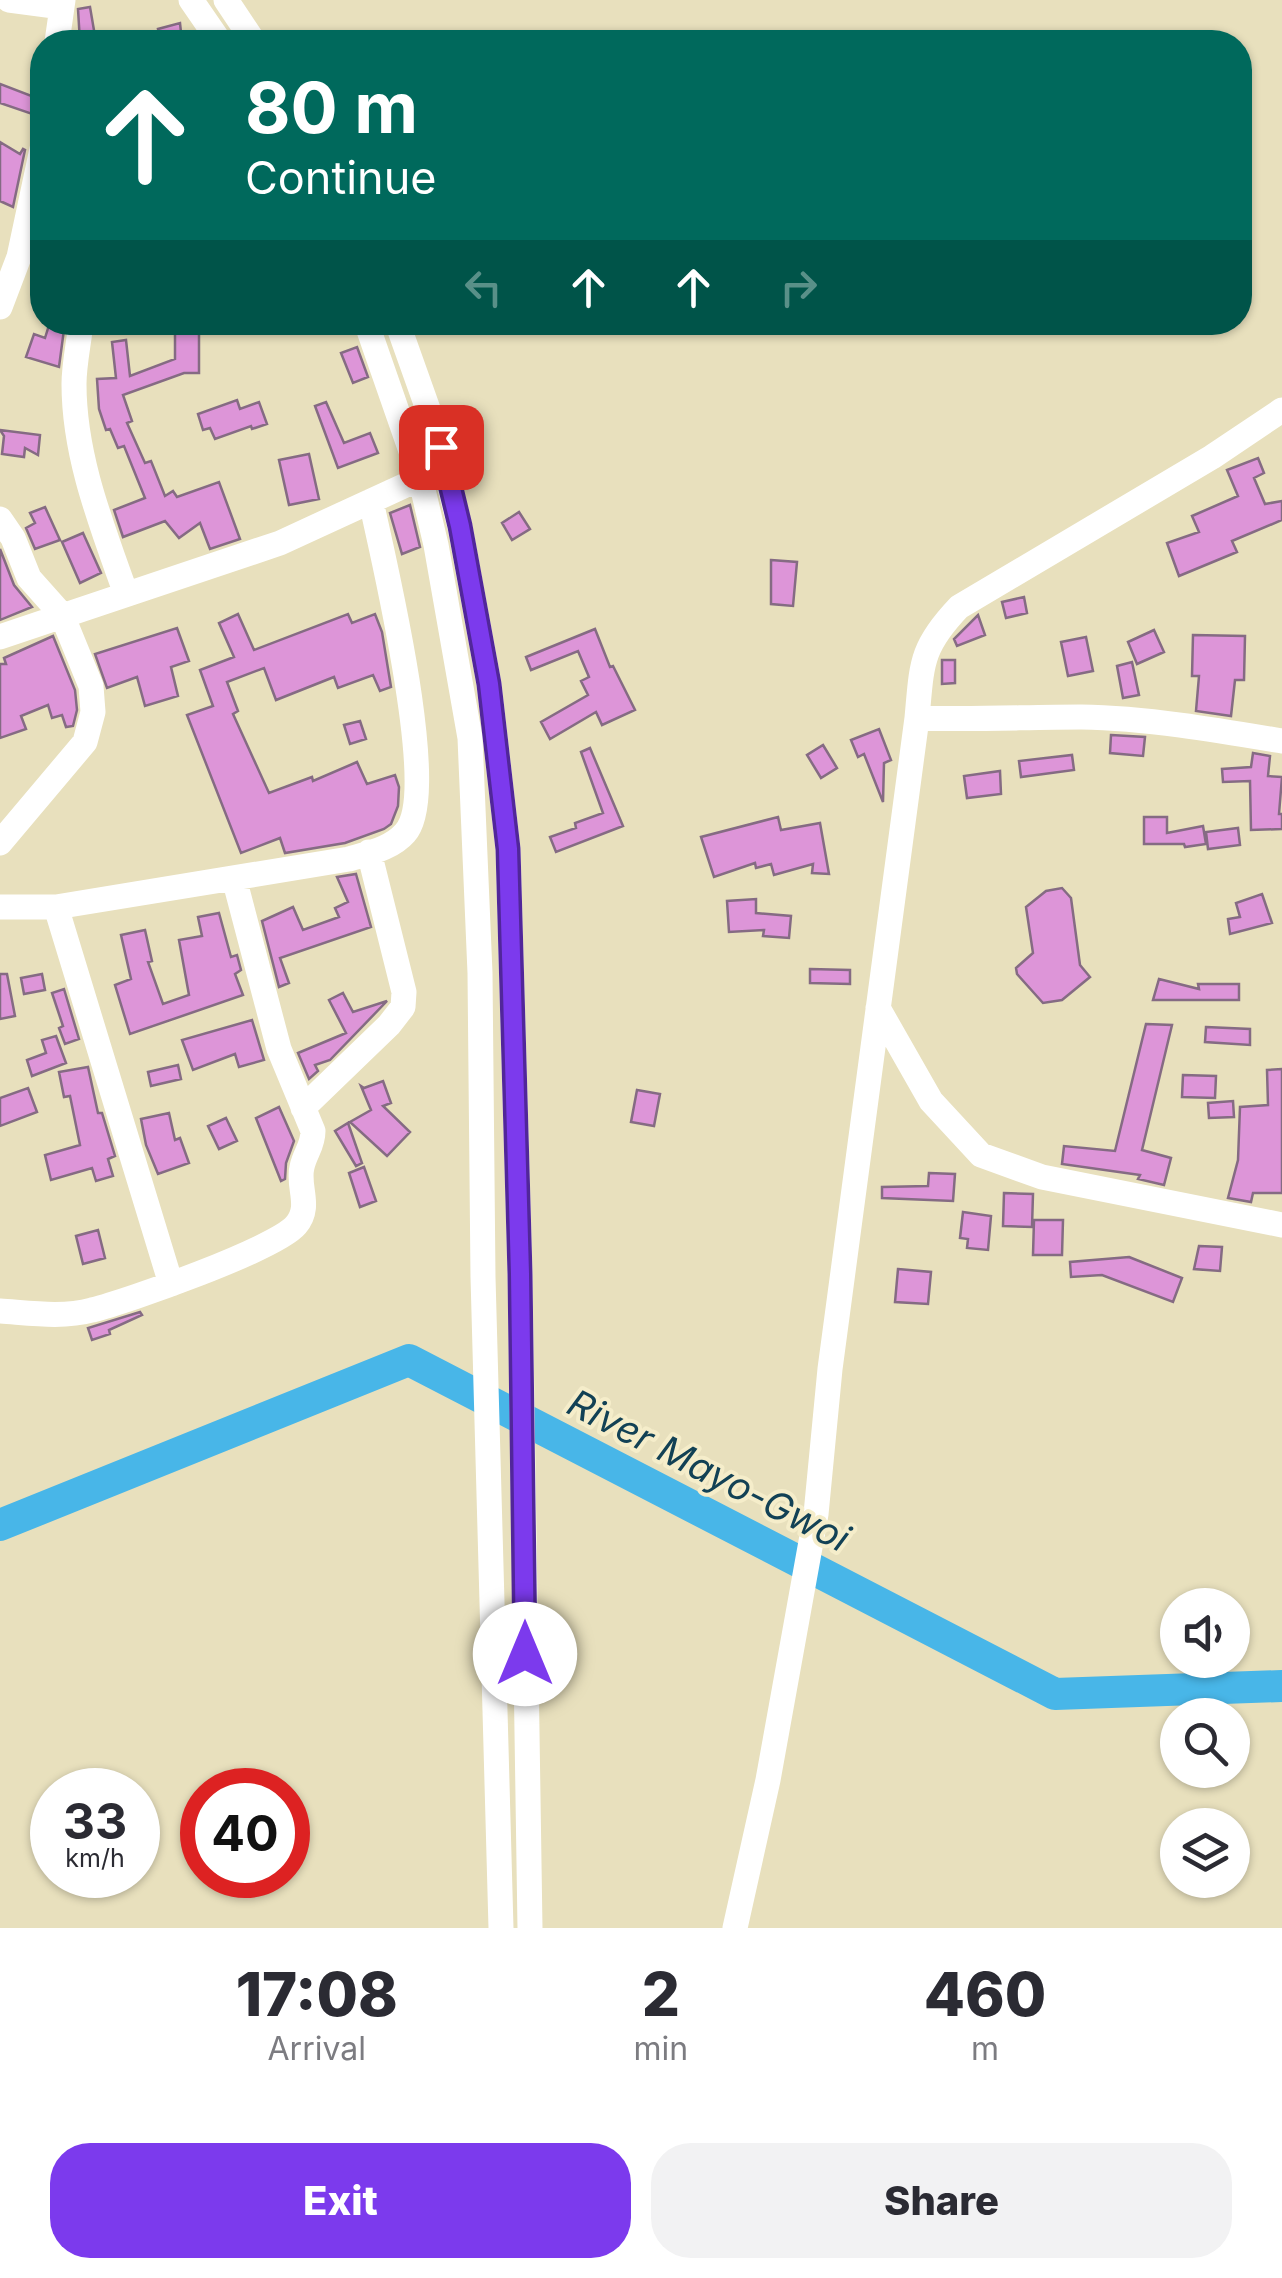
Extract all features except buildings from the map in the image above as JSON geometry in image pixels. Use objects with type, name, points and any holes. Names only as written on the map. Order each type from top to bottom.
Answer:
[{"type":"street","points":[[9,0],[62,3],[59,30]]},
{"type":"street","points":[[191,0],[212,30]]},
{"type":"street","points":[[226,0],[246,30]]},
{"type":"street","points":[[0,307],[10,251],[30,222]]},
{"type":"street","points":[[79,335],[74,382],[78,442],[98,517],[126,594]]},
{"type":"street","points":[[370,335],[420,478],[470,738],[480,973],[483,1277],[501,1928]]},
{"type":"street","points":[[401,335],[447,468],[489,684],[508,849],[520,1274],[530,1928]]},
{"type":"street","points":[[735,1928],[768,1780],[816,1514],[830,1370],[922,660],[935,632],[959,607],[1282,410]]},
{"type":"street","points":[[0,638],[280,543],[447,468]]},
{"type":"street","points":[[0,907],[56,906],[350,859],[388,846],[406,832],[416,812],[412,699],[371,501]]},
{"type":"street","points":[[0,518],[13,538],[29,578],[62,615],[91,686],[93,712],[85,742],[0,843]]},
{"type":"street","points":[[917,718],[983,721],[1084,717],[1282,741]]},
{"type":"street","points":[[304,1108],[390,1025],[403,1007],[404,992],[370,852]]},
{"type":"street","points":[[0,1311],[89,1311],[171,1284],[279,1239],[298,1223],[305,1206],[300,1172],[312,1145],[313,1131],[279,1048],[234,878]]},
{"type":"street","points":[[56,906],[171,1284]]},
{"type":"street","points":[[878,1008],[931,1101],[981,1155],[1042,1178],[1282,1225]]},
{"type":"waterway","name":"River Mayo-Gwoi","points":[[0,1525],[409,1360],[1055,1694],[1282,1686]]},
{"type":"route","points":[[441,447],[489,684],[508,849],[520,1274],[525,1654]]}]
